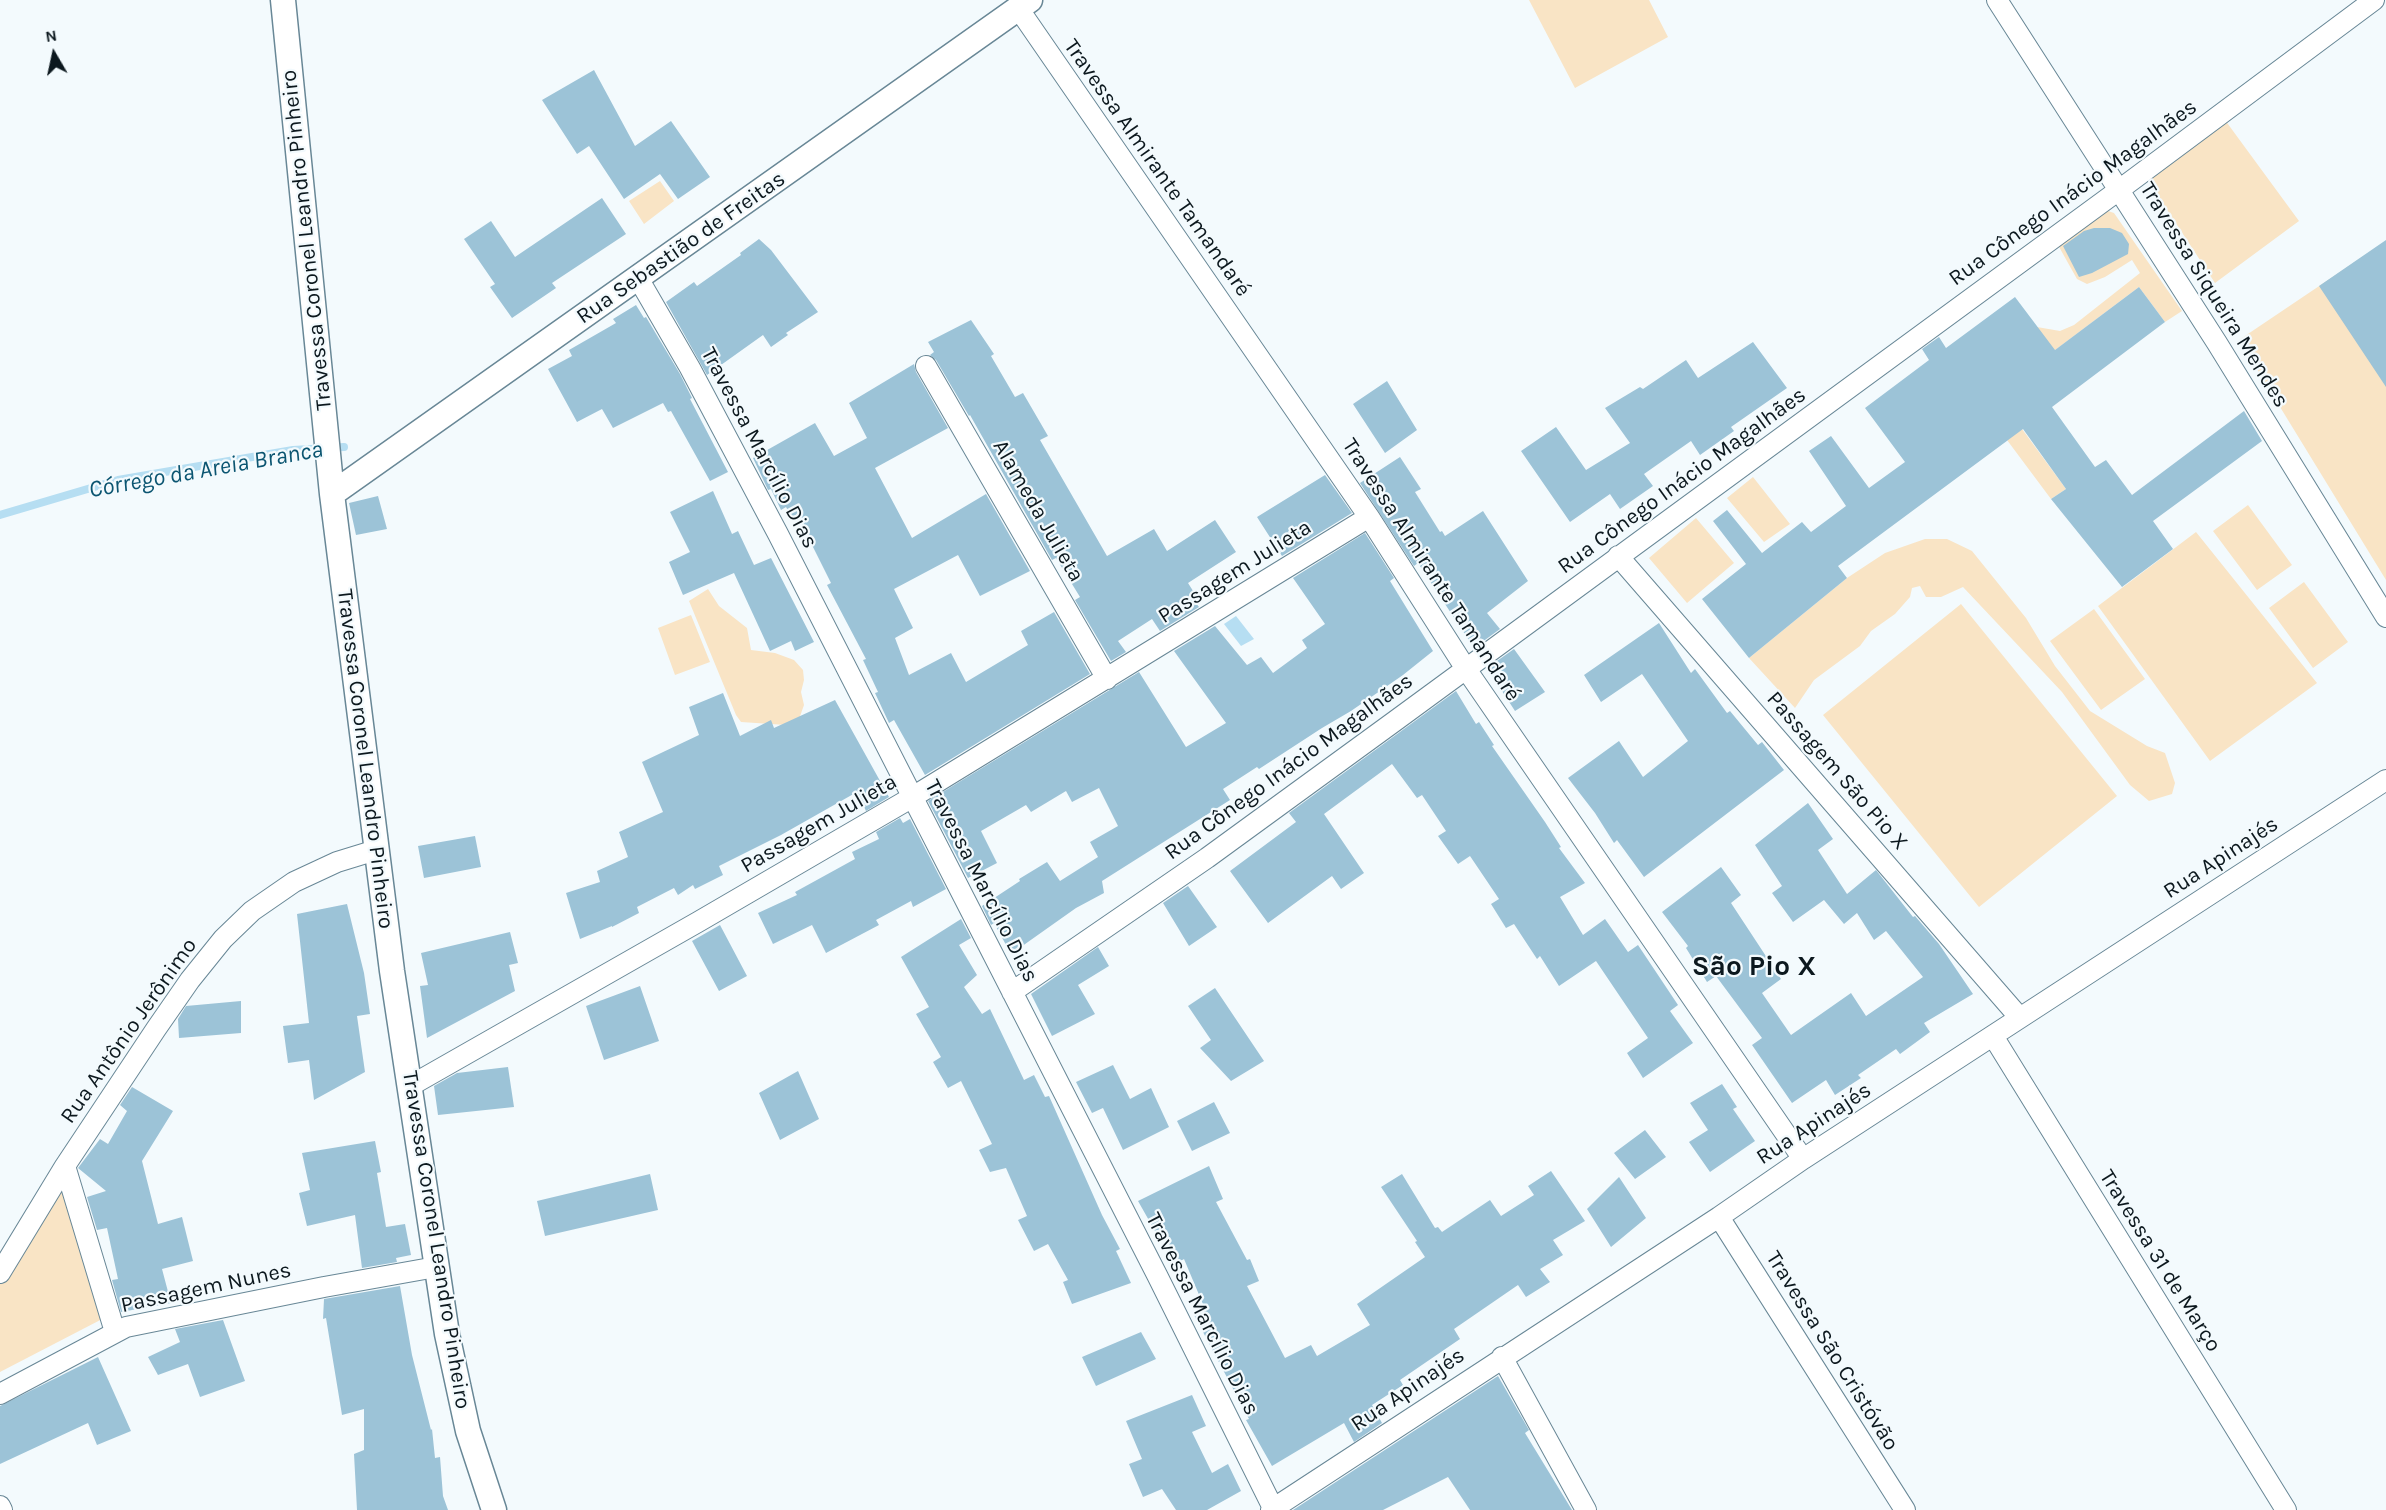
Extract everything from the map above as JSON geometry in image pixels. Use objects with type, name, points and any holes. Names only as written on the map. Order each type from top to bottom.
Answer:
[{"type":"street","name":"Travessa Coronel Leandro Pinheiro","points":[[283,0],[332,494],[376,850],[447,1334],[461,1401],[483,1482],[494,1510]]},
{"type":"street","name":"Travessa Siqueira Mendes","points":[[1997,0],[2306,485],[2386,617]]},
{"type":"street","name":"Rua Cônego Inácio Magalhães","points":[[1012,992],[1217,851],[2119,190],[2374,0]]},
{"type":"street","name":"Rua Sebastião de Freitas","points":[[332,494],[1024,4]]},
{"type":"street","name":"Travessa Almirante Tamandaré","points":[[1024,4],[1370,517],[1466,669],[1803,1159]]},
{"type":"street","name":"Travessa Marcílio Dias","points":[[638,278],[738,456],[1012,992],[1272,1510]]},
{"type":"street","name":"Alameda Julieta","points":[[926,366],[1107,679]]},
{"type":"street","name":"Passagem Julieta","points":[[410,1086],[911,798],[1370,517]]},
{"type":"street","name":"Passagem São Pio X","points":[[1618,556],[2020,1018]]},
{"type":"street","name":"Rua Apinajés","points":[[1272,1510],[1502,1357],[1719,1217],[1803,1159],[2386,780]]},
{"type":"street","name":"Rua Antônio Jerônimo","points":[[0,1273],[65,1166],[190,980],[223,939],[252,911],[294,882],[337,862],[376,850]]},
{"type":"street","name":"Travessa 31 de Março","points":[[1994,1036],[2286,1510]]},
{"type":"street","points":[[65,1166],[115,1332]]},
{"type":"street","name":"Travessa São Cristóvão","points":[[1719,1217],[1905,1510]]},
{"type":"street","name":"Passagem Nunes","points":[[0,1394],[115,1332],[138,1325],[301,1291],[436,1267]]},
{"type":"street","points":[[1502,1357],[1586,1510]]},
{"type":"shaded area","points":[[1529,0],[1649,0],[1668,37],[1575,88]]},
{"type":"shaded area","points":[[2225,120],[2299,221],[2215,283],[2147,179]]},
{"type":"shaded area","points":[[660,181],[674,201],[644,224],[629,201]]},
{"type":"shaded area","points":[[2105,210],[2114,213],[2182,311],[2165,322],[2139,287],[1986,402],[2037,327],[2060,331],[2074,325],[2140,273],[2132,260],[2105,277],[2087,284],[2077,279],[2058,245]]},
{"type":"shaded area","points":[[2386,241],[2386,580],[2239,340]]},
{"type":"shaded area","points":[[2022,429],[2066,489],[2051,499],[2007,440]]},
{"type":"shaded area","points":[[1753,477],[1790,524],[1764,542],[1727,498]]},
{"type":"shaded area","points":[[2248,505],[2292,565],[2257,590],[2213,531]]},
{"type":"shaded area","points":[[1696,518],[1734,563],[1687,603],[1649,558]]},
{"type":"shaded area","points":[[2196,532],[2317,683],[2210,761],[2098,606]]},
{"type":"shaded area","points":[[1925,539],[1947,539],[1972,551],[2026,618],[2055,666],[2090,711],[2147,746],[2165,753],[2175,783],[2172,794],[2149,801],[2130,785],[2062,692],[1963,587],[1941,597],[1926,597],[1920,586],[1912,588],[1910,597],[1895,614],[1871,631],[1860,646],[1814,680],[1795,708],[1749,658],[1847,578],[1885,553]]},
{"type":"shaded area","points":[[2304,582],[2348,642],[2313,668],[2269,608]]},
{"type":"shaded area","points":[[708,589],[719,606],[747,628],[751,650],[775,653],[794,660],[803,670],[804,680],[801,692],[804,705],[799,719],[786,725],[741,722],[736,715],[689,601]]},
{"type":"shaded area","points":[[1961,604],[2117,796],[1979,907],[1823,715]]},
{"type":"shaded area","points":[[2094,609],[2145,679],[2101,710],[2050,641]]},
{"type":"shaded area","points":[[691,615],[710,662],[675,675],[658,628]]},
{"type":"shaded area","points":[[64,1184],[108,1316],[0,1372],[0,1283]]},
{"type":"water","points":[[1236,616],[1254,639],[1241,646],[1224,624]]},
{"type":"building","points":[[594,70],[635,146],[671,121],[710,177],[678,199],[660,174],[624,199],[589,146],[577,154],[542,100]]},
{"type":"building","points":[[602,198],[626,234],[552,283],[556,288],[512,318],[490,287],[495,284],[464,239],[491,221],[515,257]]},
{"type":"building","points":[[2094,228],[2110,228],[2122,233],[2129,244],[2128,254],[2092,273],[2079,277],[2063,246],[2084,231]]},
{"type":"building","points":[[759,239],[771,250],[818,312],[786,333],[788,335],[771,347],[763,335],[707,375],[666,302],[694,282],[697,286],[741,255],[740,253]]},
{"type":"building","points":[[2386,240],[2386,387],[2319,286]]},
{"type":"building","points":[[2139,287],[2165,322],[2052,407],[2095,467],[2106,460],[2132,495],[2244,411],[2262,441],[2153,521],[2173,549],[2122,587],[2051,499],[2066,489],[2023,429],[1838,566],[1847,578],[1749,658],[1702,599],[1746,564],[1713,521],[1727,510],[1762,553],[1802,522],[1811,532],[1846,506],[1809,451],[1831,436],[1869,488],[1905,462],[1865,408],[1929,360],[1922,349],[1939,337],[1946,348],[2015,297],[2055,350]]},
{"type":"building","points":[[636,305],[644,318],[646,317],[680,374],[692,398],[690,399],[728,472],[710,481],[671,411],[668,412],[663,403],[613,428],[602,409],[577,422],[548,369],[572,356],[569,350],[616,323],[613,319]]},
{"type":"building","points":[[971,320],[994,354],[991,356],[1015,397],[1023,393],[1048,436],[1040,440],[1107,556],[1154,529],[1167,551],[1215,520],[1236,552],[1188,583],[1195,594],[1191,597],[1199,607],[1160,631],[1152,619],[1118,641],[1126,652],[1111,661],[1075,600],[1080,597],[1056,558],[1052,560],[970,415],[936,360],[930,355],[934,352],[928,342]]},
{"type":"building","points":[[1753,342],[1787,388],[1731,427],[1734,431],[1700,455],[1691,441],[1644,474],[1653,486],[1620,509],[1610,494],[1570,522],[1521,451],[1556,427],[1586,470],[1630,443],[1605,408],[1640,387],[1643,389],[1686,360],[1698,378]]},
{"type":"building","points":[[914,364],[916,372],[948,428],[875,468],[912,538],[986,494],[1030,571],[980,596],[958,555],[894,589],[913,628],[895,638],[909,675],[951,653],[966,682],[1028,645],[1021,631],[1054,612],[1090,674],[925,775],[894,720],[889,723],[863,660],[866,659],[827,585],[831,583],[798,517],[793,520],[786,507],[781,510],[771,489],[768,490],[753,458],[815,423],[834,456],[867,438],[849,403]]},
{"type":"building","points":[[1387,381],[1417,430],[1385,453],[1353,404]]},
{"type":"building","points":[[1400,457],[1421,489],[1415,492],[1440,532],[1442,531],[1445,536],[1483,511],[1528,581],[1487,613],[1500,629],[1474,648],[1418,563],[1414,566],[1360,483]]},
{"type":"building","points":[[1325,475],[1352,513],[1282,556],[1257,517]]},
{"type":"building","points":[[713,491],[732,534],[738,531],[754,565],[771,558],[814,642],[795,651],[791,641],[770,651],[734,573],[683,595],[669,562],[690,552],[670,512]]},
{"type":"building","points":[[378,496],[387,529],[356,535],[349,503]]},
{"type":"building","points":[[1365,533],[1394,578],[1390,581],[1433,651],[1351,711],[1223,789],[1230,800],[1102,881],[1104,893],[1076,908],[1011,954],[994,923],[991,925],[982,906],[1047,862],[1060,881],[1098,857],[1090,842],[1118,826],[1099,788],[1072,802],[1066,791],[1031,812],[1026,805],[981,831],[997,863],[968,878],[928,801],[1139,672],[1186,747],[1226,723],[1174,651],[1215,626],[1247,665],[1261,657],[1273,673],[1307,648],[1302,640],[1325,624],[1293,578]]},
{"type":"building","points":[[1659,623],[1691,673],[1695,669],[1727,713],[1730,711],[1758,745],[1762,742],[1784,770],[1644,877],[1617,840],[1614,843],[1595,813],[1568,778],[1619,741],[1643,777],[1688,741],[1642,674],[1601,702],[1584,675]]},
{"type":"building","points":[[1514,649],[1545,692],[1515,711],[1487,668]]},
{"type":"building","points":[[1456,691],[1476,724],[1479,722],[1494,745],[1492,746],[1545,822],[1561,847],[1559,848],[1585,883],[1560,897],[1583,935],[1605,919],[1628,952],[1638,945],[1678,1005],[1670,1011],[1693,1043],[1643,1078],[1627,1053],[1648,1038],[1596,961],[1559,986],[1540,956],[1537,959],[1514,924],[1506,928],[1491,904],[1499,899],[1470,856],[1458,864],[1438,836],[1446,831],[1422,795],[1417,798],[1392,764],[1324,814],[1364,873],[1341,889],[1332,876],[1268,923],[1230,871],[1296,822],[1289,813]]},
{"type":"building","points":[[723,693],[740,736],[771,720],[774,728],[835,700],[889,797],[866,811],[857,792],[781,835],[719,866],[723,875],[695,889],[693,885],[678,895],[674,888],[637,907],[639,913],[612,927],[580,939],[566,893],[600,882],[597,871],[628,857],[619,832],[663,812],[642,762],[699,735],[689,707]]},
{"type":"building","points":[[1808,803],[1833,839],[1818,850],[1847,894],[1876,870],[1913,917],[1915,916],[1939,944],[1973,994],[1924,1023],[1930,1032],[1900,1054],[1896,1049],[1858,1075],[1861,1078],[1835,1095],[1826,1080],[1792,1103],[1752,1045],[1762,1038],[1716,976],[1707,982],[1686,948],[1688,946],[1662,912],[1721,867],[1741,895],[1731,903],[1781,979],[1762,993],[1791,1035],[1851,993],[1866,1016],[1923,977],[1886,931],[1874,940],[1857,913],[1844,924],[1824,900],[1793,922],[1772,893],[1782,886],[1755,845]]},
{"type":"building","points":[[900,818],[903,823],[910,819],[946,889],[913,907],[911,901],[876,920],[879,925],[826,953],[812,925],[773,944],[758,913],[797,895],[795,892],[855,859],[852,852],[879,839],[876,832]]},
{"type":"building","points":[[475,836],[481,867],[424,878],[418,846]]},
{"type":"building","points":[[1188,886],[1217,927],[1189,946],[1163,903]]},
{"type":"building","points":[[347,904],[364,973],[370,1014],[357,1016],[365,1072],[314,1100],[309,1060],[288,1063],[283,1026],[309,1023],[297,914]]},
{"type":"building","points":[[961,919],[971,938],[959,945],[977,975],[964,987],[982,1014],[990,1009],[1024,1080],[1034,1075],[1045,1097],[1049,1096],[1102,1215],[1120,1249],[1116,1251],[1131,1283],[1072,1304],[1063,1282],[1068,1280],[1048,1244],[1034,1251],[1018,1220],[1027,1216],[1006,1168],[990,1172],[979,1150],[992,1144],[961,1081],[948,1088],[933,1062],[941,1057],[916,1014],[929,1007],[901,957]]},
{"type":"building","points":[[720,925],[747,976],[719,991],[692,941]]},
{"type":"building","points":[[510,932],[518,963],[509,965],[515,991],[427,1038],[420,986],[428,985],[421,953]]},
{"type":"building","points":[[1098,947],[1109,966],[1078,985],[1095,1014],[1052,1036],[1031,994]]},
{"type":"building","points":[[640,986],[659,1041],[604,1060],[586,1006]]},
{"type":"building","points":[[1215,988],[1264,1061],[1231,1081],[1200,1048],[1211,1040],[1188,1006]]},
{"type":"building","points":[[241,1001],[241,1033],[179,1038],[178,1019],[186,1006]]},
{"type":"building","points":[[1113,1065],[1130,1099],[1151,1088],[1169,1127],[1123,1150],[1103,1108],[1092,1113],[1076,1082]]},
{"type":"building","points":[[508,1067],[514,1107],[438,1115],[434,1086],[457,1073]]},
{"type":"building","points":[[798,1071],[819,1119],[780,1140],[759,1093]]},
{"type":"building","points":[[1722,1084],[1737,1107],[1733,1109],[1755,1141],[1710,1172],[1689,1142],[1708,1130],[1690,1103]]},
{"type":"building","points":[[132,1087],[173,1111],[142,1161],[158,1224],[182,1217],[193,1261],[162,1269],[171,1303],[121,1312],[112,1280],[118,1279],[107,1228],[97,1230],[87,1197],[106,1191],[78,1168],[100,1139],[108,1144],[127,1111],[120,1105]]},
{"type":"building","points":[[1214,1102],[1230,1133],[1192,1151],[1177,1121]]},
{"type":"building","points":[[1645,1130],[1666,1157],[1635,1179],[1614,1153]]},
{"type":"building","points":[[375,1141],[381,1172],[377,1173],[386,1227],[405,1224],[411,1255],[396,1258],[397,1262],[362,1268],[355,1215],[307,1226],[299,1193],[310,1190],[302,1153]]},
{"type":"building","points":[[1209,1166],[1223,1199],[1216,1202],[1247,1260],[1250,1259],[1259,1281],[1247,1286],[1285,1358],[1311,1345],[1317,1356],[1370,1325],[1357,1304],[1425,1257],[1381,1187],[1402,1174],[1435,1228],[1438,1227],[1442,1232],[1490,1200],[1501,1216],[1534,1195],[1528,1186],[1551,1171],[1585,1221],[1553,1240],[1563,1255],[1540,1269],[1550,1282],[1526,1297],[1518,1285],[1454,1329],[1460,1339],[1400,1380],[1403,1385],[1372,1405],[1382,1423],[1354,1442],[1344,1423],[1272,1466],[1246,1420],[1249,1419],[1194,1315],[1205,1309],[1184,1259],[1179,1262],[1160,1229],[1155,1231],[1138,1201]]},
{"type":"building","points":[[650,1174],[658,1210],[545,1236],[537,1201]]},
{"type":"building","points":[[1619,1177],[1646,1218],[1611,1247],[1587,1209]]},
{"type":"building","points":[[400,1286],[412,1355],[432,1429],[435,1458],[440,1457],[443,1496],[448,1510],[357,1510],[354,1454],[364,1450],[364,1409],[342,1415],[326,1318],[323,1319],[324,1299]]},
{"type":"building","points":[[223,1320],[245,1381],[200,1397],[188,1364],[158,1375],[148,1357],[180,1342],[175,1329]]},
{"type":"building","points":[[1141,1332],[1156,1359],[1096,1386],[1082,1357]]},
{"type":"building","points":[[98,1357],[131,1431],[97,1445],[88,1423],[0,1464],[0,1406]]},
{"type":"building","points":[[1498,1376],[1529,1430],[1525,1433],[1572,1510],[1470,1510],[1448,1477],[1383,1510],[1293,1510]]},
{"type":"building","points":[[1192,1395],[1206,1426],[1192,1432],[1212,1473],[1228,1464],[1241,1491],[1207,1510],[1176,1510],[1162,1489],[1143,1497],[1129,1464],[1142,1459],[1126,1421]]},
{"type":"waterway","name":"Córrego da Areia Branca","points":[[0,515],[118,480],[293,450],[344,447]]},
{"type":"district","name":"São Pio X","points":[[1754,967]]}]
